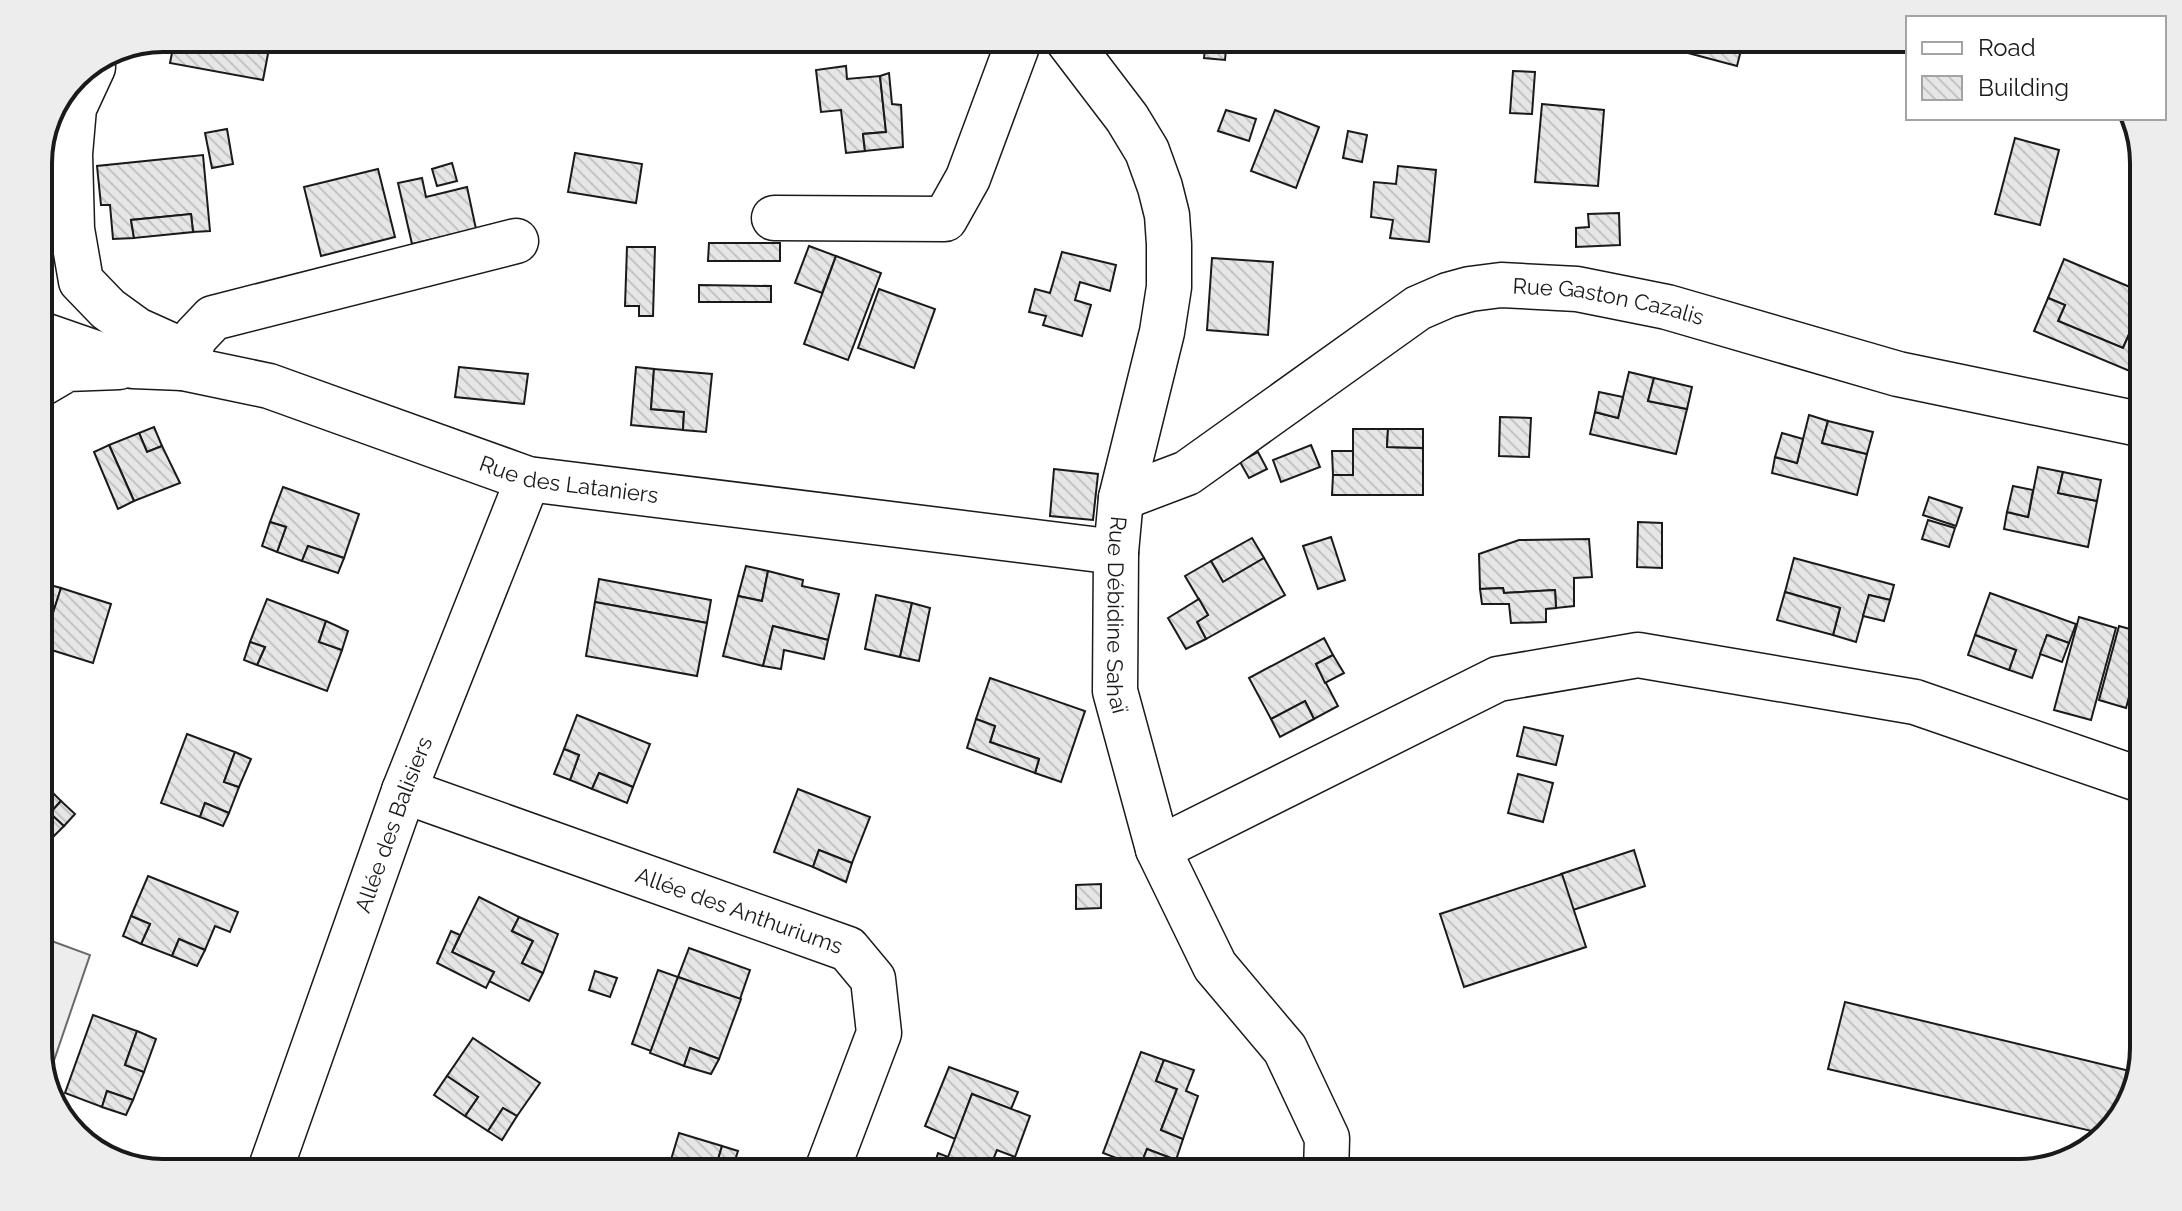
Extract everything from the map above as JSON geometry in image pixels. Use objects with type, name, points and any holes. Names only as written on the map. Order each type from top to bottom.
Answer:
[{"type":"street","points":[[774,218],[945,219],[968,178],[1015,52]]},
{"type":"street","name":"Rue Débidine Sahaï","points":[[1077,52],[1127,118],[1147,151],[1167,215],[1169,287],[1162,332],[1121,498],[1116,552],[1115,691],[1158,849],[1215,966],[1285,1049],[1327,1138],[1326,1159]]},
{"type":"street","points":[[85,84],[74,108],[70,154],[72,229],[81,281],[108,309],[185,361],[195,337],[213,318],[516,241]]},
{"type":"street","name":"Rue Gaston Cazalis","points":[[1121,498],[1187,473],[1418,308],[1448,295],[1501,285],[1577,289],[1622,297],[1667,307],[1898,374],[2130,422]]},
{"type":"street","name":"Rue des Lataniers","points":[[52,338],[133,366],[185,361],[269,386],[528,479],[1116,552]]},
{"type":"street","points":[[52,378],[67,369],[133,366]]},
{"type":"street","name":"Allée des Balisiers","points":[[274,1159],[404,791],[528,479]]},
{"type":"street","points":[[1158,849],[1498,679],[1638,655],[1915,702],[2130,776]]},
{"type":"street","name":"Allée des Anthuriums","points":[[404,791],[848,949],[873,979],[879,1033],[831,1159]]},
{"type":"shaded area","points":[[52,941],[90,955],[53,1063]]},
{"type":"building","points":[[172,52],[268,52],[263,80],[170,63]]},
{"type":"building","points":[[1205,52],[1226,52],[1225,60],[1204,58]]},
{"type":"building","points":[[1684,52],[1740,52],[1737,66]]},
{"type":"building","points":[[846,66],[847,79],[880,76],[886,132],[863,134],[865,151],[846,153],[841,110],[821,112],[816,70]]},
{"type":"building","points":[[1513,71],[1535,72],[1532,114],[1510,113]]},
{"type":"building","points":[[889,73],[892,104],[901,105],[903,147],[865,151],[863,134],[886,132],[880,76]]},
{"type":"building","points":[[1542,104],[1604,110],[1598,186],[1535,182]]},
{"type":"building","points":[[1226,110],[1256,119],[1249,141],[1218,131]]},
{"type":"building","points":[[1275,110],[1319,127],[1296,188],[1251,171]]},
{"type":"building","points":[[227,129],[233,164],[212,168],[205,133]]},
{"type":"building","points":[[1348,131],[1367,135],[1362,162],[1343,158]]},
{"type":"building","points":[[2015,138],[2059,150],[2040,225],[1995,214]]},
{"type":"building","points":[[575,153],[642,164],[636,203],[568,192]]},
{"type":"building","points":[[203,155],[210,231],[193,232],[191,214],[131,220],[134,238],[113,239],[110,205],[101,205],[97,166]]},
{"type":"building","points":[[452,163],[457,181],[437,186],[432,169]]},
{"type":"building","points":[[1398,166],[1436,170],[1429,242],[1390,238],[1393,220],[1371,217],[1374,182],[1396,184]]},
{"type":"building","points":[[378,169],[395,237],[321,256],[304,187]]},
{"type":"building","points":[[422,178],[426,197],[467,187],[476,229],[412,244],[398,183]]},
{"type":"building","points":[[1619,213],[1620,245],[1576,247],[1576,228],[1589,227],[1588,214]]},
{"type":"building","points":[[191,214],[193,232],[134,238],[131,220]]},
{"type":"building","points":[[709,243],[780,243],[780,261],[708,261]]},
{"type":"building","points":[[809,246],[836,256],[822,293],[795,283]]},
{"type":"building","points":[[627,247],[655,247],[653,316],[639,316],[639,306],[625,306]]},
{"type":"building","points":[[1062,252],[1116,265],[1110,291],[1080,282],[1075,300],[1091,305],[1082,336],[1043,325],[1046,316],[1029,312],[1035,289],[1050,293]]},
{"type":"building","points":[[836,256],[881,273],[848,360],[804,344]]},
{"type":"building","points":[[1212,258],[1273,262],[1268,335],[1207,330]]},
{"type":"building","points":[[2064,259],[2130,287],[2130,332],[2123,348],[2058,321],[2065,305],[2048,298]]},
{"type":"building","points":[[699,285],[771,286],[771,302],[699,302]]},
{"type":"building","points":[[879,289],[935,309],[914,368],[858,348]]},
{"type":"building","points":[[2048,298],[2065,305],[2058,321],[2123,348],[2130,332],[2130,371],[2034,331]]},
{"type":"building","points":[[459,367],[528,374],[524,404],[455,397]]},
{"type":"building","points":[[636,367],[654,369],[651,409],[684,412],[683,430],[631,425]]},
{"type":"building","points":[[654,369],[712,374],[706,432],[683,430],[684,412],[651,409]]},
{"type":"building","points":[[1629,372],[1654,378],[1648,401],[1687,409],[1676,454],[1590,434],[1595,412],[1618,418]]},
{"type":"building","points":[[1654,378],[1692,387],[1687,409],[1648,401]]},
{"type":"building","points":[[1599,392],[1623,397],[1618,418],[1595,412]]},
{"type":"building","points":[[1809,415],[1828,421],[1822,443],[1867,454],[1857,495],[1772,473],[1775,457],[1797,463]]},
{"type":"building","points":[[1500,417],[1531,418],[1529,457],[1499,456]]},
{"type":"building","points":[[1828,421],[1873,432],[1867,454],[1822,443]]},
{"type":"building","points":[[154,427],[162,446],[147,452],[139,433]]},
{"type":"building","points":[[1353,429],[1388,429],[1387,447],[1423,448],[1423,495],[1332,495],[1333,475],[1353,475]]},
{"type":"building","points":[[1388,429],[1423,429],[1423,448],[1387,447]]},
{"type":"building","points":[[139,433],[147,452],[162,446],[180,483],[134,501],[109,445]]},
{"type":"building","points":[[1782,433],[1803,439],[1797,463],[1775,457]]},
{"type":"building","points":[[109,445],[134,501],[118,509],[94,452]]},
{"type":"building","points":[[1311,445],[1320,467],[1281,482],[1273,460]]},
{"type":"building","points":[[1332,451],[1353,451],[1353,475],[1333,475]]},
{"type":"building","points":[[1258,452],[1267,469],[1249,478],[1240,462]]},
{"type":"building","points":[[2038,467],[2063,472],[2058,493],[2097,501],[2088,547],[2004,529],[2007,512],[2028,517]]},
{"type":"building","points":[[1054,469],[1098,474],[1093,520],[1050,516]]},
{"type":"building","points":[[2063,472],[2101,480],[2097,501],[2058,493]]},
{"type":"building","points":[[2013,486],[2033,490],[2028,517],[2007,512]]},
{"type":"building","points":[[283,487],[359,514],[344,558],[308,546],[302,561],[277,552],[286,527],[270,522]]},
{"type":"building","points":[[1929,497],[1962,508],[1956,526],[1923,515]]},
{"type":"building","points":[[1928,520],[1955,528],[1949,547],[1922,539]]},
{"type":"building","points":[[270,522],[286,527],[277,552],[262,546]]},
{"type":"building","points":[[1638,522],[1662,523],[1662,568],[1637,567]]},
{"type":"building","points":[[1331,537],[1345,580],[1318,589],[1303,546]]},
{"type":"building","points":[[1252,538],[1264,558],[1223,582],[1211,561]]},
{"type":"building","points":[[1589,539],[1592,577],[1574,578],[1574,606],[1556,608],[1555,590],[1504,593],[1503,588],[1480,589],[1479,554],[1519,540]]},
{"type":"building","points":[[308,546],[344,558],[338,573],[302,561]]},
{"type":"building","points":[[1264,558],[1285,595],[1206,639],[1197,622],[1208,615],[1185,576],[1211,561],[1223,582]]},
{"type":"building","points":[[1794,558],[1894,585],[1890,600],[1869,595],[1856,642],[1833,635],[1840,608],[1785,592]]},
{"type":"building","points":[[746,566],[768,571],[762,601],[738,596]]},
{"type":"building","points":[[768,571],[803,580],[802,586],[839,594],[828,640],[773,626],[763,666],[723,656],[738,596],[762,601]]},
{"type":"building","points":[[599,579],[711,600],[707,623],[595,602]]},
{"type":"building","points":[[52,586],[61,588],[52,616]]},
{"type":"building","points":[[61,588],[111,604],[93,663],[52,650],[52,616]]},
{"type":"building","points":[[1503,588],[1504,593],[1555,590],[1556,608],[1546,609],[1546,622],[1511,623],[1509,604],[1482,604],[1480,589]]},
{"type":"building","points":[[1785,592],[1840,608],[1833,635],[1777,620]]},
{"type":"building","points":[[1990,593],[2076,624],[2069,643],[2047,635],[2032,678],[2009,670],[2016,650],[1975,635]]},
{"type":"building","points":[[876,595],[912,603],[900,657],[865,649]]},
{"type":"building","points":[[1869,595],[1890,600],[1884,621],[1863,616]]},
{"type":"building","points":[[267,599],[326,621],[319,642],[342,650],[327,691],[257,665],[265,647],[250,642]]},
{"type":"building","points":[[1199,599],[1208,615],[1197,622],[1206,639],[1186,649],[1168,618]]},
{"type":"building","points":[[595,602],[707,623],[697,676],[586,656]]},
{"type":"building","points":[[912,603],[930,608],[919,661],[900,657]]},
{"type":"building","points":[[2079,617],[2116,628],[2091,720],[2054,710]]},
{"type":"building","points":[[326,621],[348,631],[342,650],[319,642]]},
{"type":"building","points":[[773,626],[828,640],[824,659],[784,650],[781,669],[763,666]]},
{"type":"building","points":[[2119,626],[2130,629],[2130,693],[2126,708],[2099,700]]},
{"type":"building","points":[[1975,635],[2016,650],[2009,670],[1968,655]]},
{"type":"building","points":[[2047,635],[2069,643],[2062,662],[2040,654]]},
{"type":"building","points":[[1324,638],[1333,655],[1316,664],[1338,706],[1314,719],[1305,701],[1271,719],[1249,678]]},
{"type":"building","points":[[250,642],[265,647],[257,665],[244,660]]},
{"type":"building","points":[[1333,655],[1344,673],[1325,683],[1316,664]]},
{"type":"building","points":[[990,678],[1085,711],[1061,782],[1035,773],[1039,759],[990,742],[995,726],[976,719]]},
{"type":"building","points":[[1305,701],[1314,719],[1280,737],[1271,719]]},
{"type":"building","points":[[577,715],[650,744],[633,787],[599,773],[592,789],[570,780],[579,755],[564,749]]},
{"type":"building","points":[[976,719],[995,726],[990,742],[1039,759],[1035,773],[967,748]]},
{"type":"building","points":[[1524,727],[1563,736],[1556,765],[1517,756]]},
{"type":"building","points":[[187,734],[235,752],[224,782],[239,787],[229,813],[205,803],[200,817],[161,803]]},
{"type":"building","points":[[564,749],[579,755],[570,780],[554,774]]},
{"type":"building","points":[[235,752],[251,759],[239,787],[224,782]]},
{"type":"building","points":[[599,773],[633,787],[627,803],[592,789]]},
{"type":"building","points":[[1518,774],[1553,783],[1543,822],[1508,813]]},
{"type":"building","points":[[798,789],[870,817],[852,863],[819,850],[813,867],[774,852]]},
{"type":"building","points":[[52,792],[61,801],[52,811]]},
{"type":"building","points":[[61,801],[75,814],[64,826],[52,815]]},
{"type":"building","points":[[205,803],[229,813],[223,826],[200,817]]},
{"type":"building","points":[[52,815],[64,826],[52,838]]},
{"type":"building","points":[[819,850],[852,863],[846,882],[813,867]]},
{"type":"building","points":[[1634,850],[1645,886],[1573,910],[1561,874]]},
{"type":"building","points":[[1562,874],[1586,947],[1464,987],[1440,914]]},
{"type":"building","points":[[148,876],[238,912],[230,932],[215,926],[205,950],[179,939],[172,956],[141,944],[150,924],[131,916]]},
{"type":"building","points":[[1101,884],[1101,908],[1076,909],[1076,885]]},
{"type":"building","points":[[479,897],[519,917],[512,931],[533,941],[522,963],[543,973],[529,1001],[489,981],[494,972],[452,952]]},
{"type":"building","points":[[131,916],[150,924],[141,944],[123,936]]},
{"type":"building","points":[[519,917],[558,934],[543,973],[522,963],[533,941],[512,931]]},
{"type":"building","points":[[451,931],[460,935],[452,952],[494,972],[486,988],[437,963]]},
{"type":"building","points":[[179,939],[205,950],[197,966],[172,956]]},
{"type":"building","points":[[689,948],[750,970],[740,999],[678,977]]},
{"type":"building","points":[[658,970],[678,977],[651,1051],[632,1044]]},
{"type":"building","points":[[595,971],[617,978],[610,997],[589,990]]},
{"type":"building","points":[[678,977],[741,999],[719,1059],[690,1048],[684,1066],[650,1053]]},
{"type":"building","points":[[1845,1002],[2127,1070],[2115,1104],[2093,1131],[1828,1069]]},
{"type":"building","points":[[93,1015],[137,1031],[125,1065],[144,1072],[133,1100],[107,1091],[102,1107],[65,1093]]},
{"type":"building","points":[[137,1031],[156,1039],[144,1072],[125,1065]]},
{"type":"building","points":[[473,1038],[540,1083],[517,1116],[503,1108],[488,1131],[465,1116],[478,1097],[447,1076]]},
{"type":"building","points":[[690,1048],[719,1059],[711,1074],[684,1066]]},
{"type":"building","points":[[1141,1052],[1164,1060],[1156,1081],[1177,1089],[1161,1130],[1183,1139],[1176,1159],[1147,1149],[1143,1159],[1119,1159],[1103,1153]]},
{"type":"building","points":[[1164,1060],[1194,1070],[1186,1091],[1198,1096],[1183,1139],[1161,1130],[1177,1089],[1156,1081]]},
{"type":"building","points":[[949,1067],[1018,1092],[1011,1109],[972,1094],[955,1139],[925,1126]]},
{"type":"building","points":[[447,1076],[478,1097],[465,1116],[434,1095]]},
{"type":"building","points":[[107,1091],[133,1100],[126,1115],[102,1107]]},
{"type":"building","points":[[972,1094],[1030,1116],[1015,1157],[997,1150],[993,1159],[936,1159],[938,1153],[948,1157]]},
{"type":"building","points":[[503,1108],[517,1116],[502,1140],[488,1131]]},
{"type":"building","points":[[679,1133],[722,1146],[718,1159],[671,1159]]},
{"type":"building","points":[[722,1146],[738,1151],[735,1159],[718,1159]]},
{"type":"building","points":[[1147,1149],[1173,1159],[1143,1159]]}]
